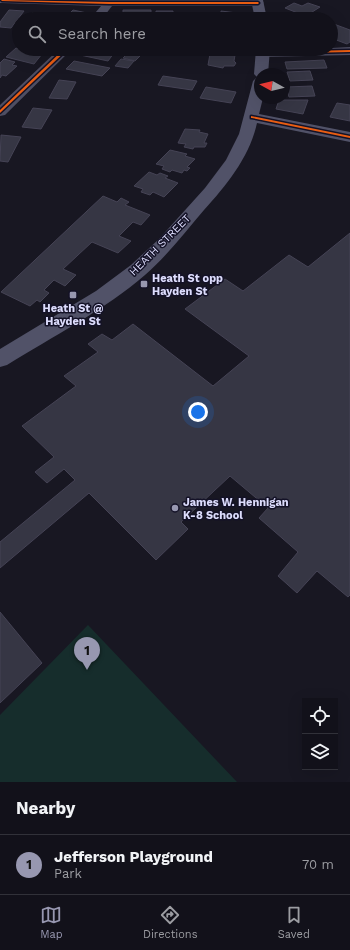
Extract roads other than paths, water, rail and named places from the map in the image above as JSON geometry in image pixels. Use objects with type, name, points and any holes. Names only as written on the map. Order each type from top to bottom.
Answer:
[{"type":"main road","points":[[258,2],[260,12]]},
{"type":"main road","points":[[262,68],[263,56]]},
{"type":"main road","name":"HEATH STREET","points":[[0,359],[103,296],[138,270],[154,254],[191,216],[226,174],[241,149],[255,104]]},
{"type":"main road","points":[[252,116],[350,138]]},
{"type":"street","points":[[2,0],[109,3],[258,2]]},
{"type":"street","points":[[102,12],[109,3]]},
{"type":"street","points":[[338,51],[350,51]]},
{"type":"street","points":[[0,112],[59,56]]},
{"type":"place","name":"Heath St opp Hayden St","points":[[144,284]]},
{"type":"place","name":"Heath St @ Hayden St","points":[[73,295]]},
{"type":"place","name":"James W. Hennigan K-8 School","points":[[175,508]]},
{"type":"place","name":"Jefferson Playground","points":[[87,670]]}]
